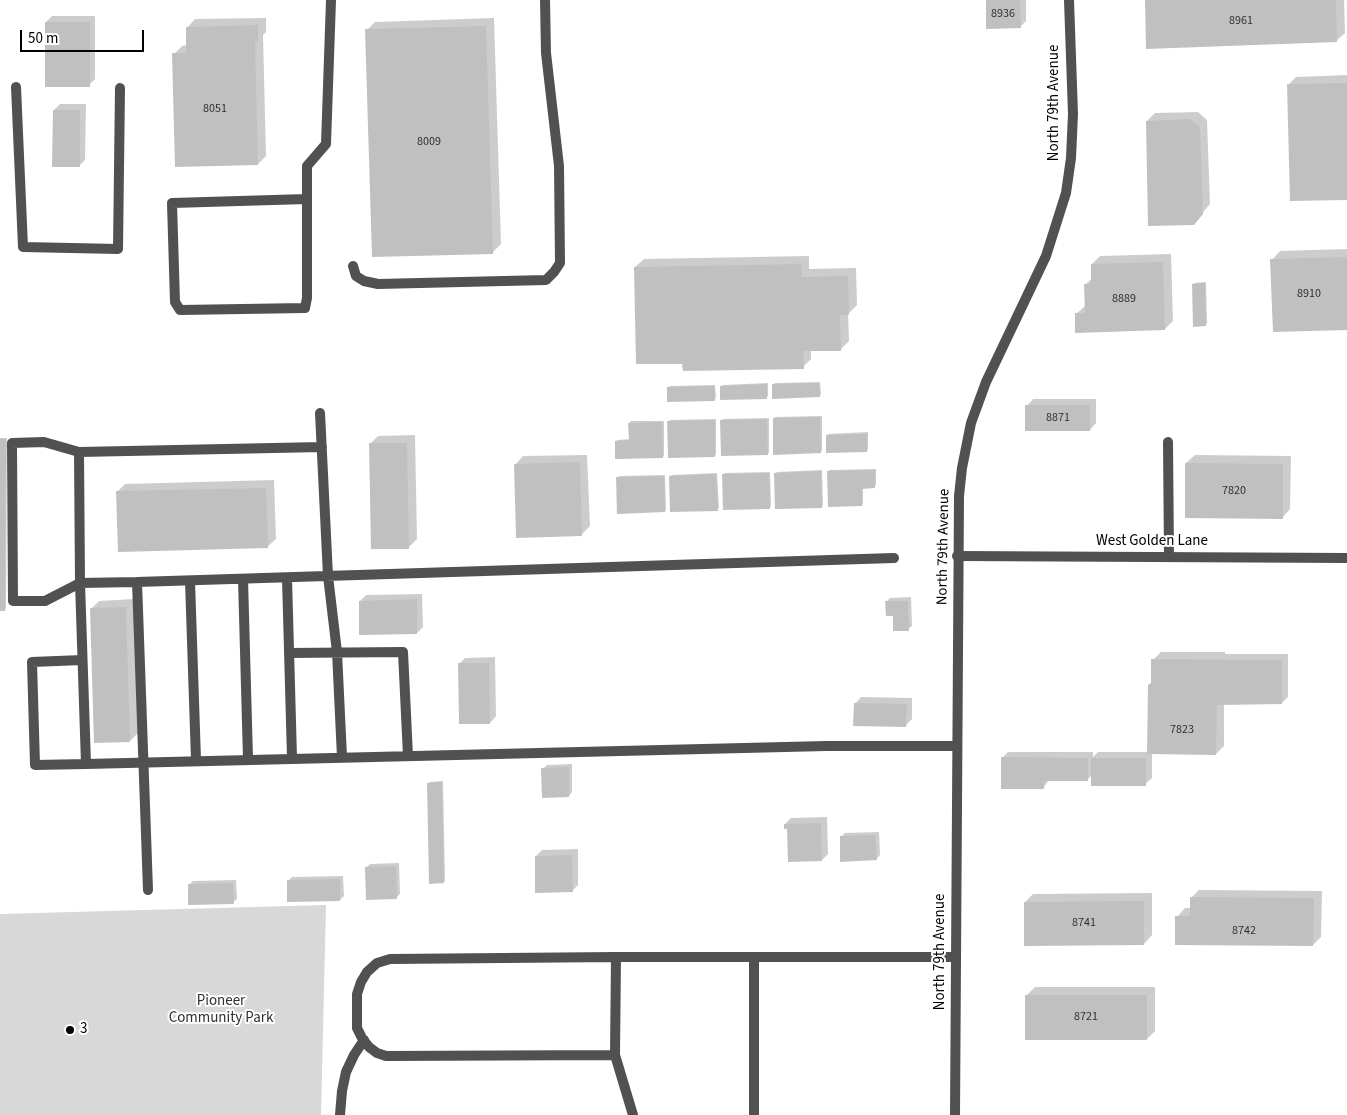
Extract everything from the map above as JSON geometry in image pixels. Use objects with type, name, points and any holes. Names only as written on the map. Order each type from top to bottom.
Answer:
[{"type":"street","points":[[307,199],[172,203],[175,302],[180,310],[305,308],[307,298],[307,199],[307,166],[326,144],[332,22],[331,0]]},
{"type":"street","points":[[353,266],[356,276],[364,281],[378,284],[546,280],[554,272],[560,263],[559,166],[546,53],[545,0]]},
{"type":"street","name":"North 79th Avenue","points":[[955,1115],[957,556],[959,496],[962,468],[971,423],[986,382],[1046,256],[1066,192],[1072,158],[1073,114],[1069,0]]},
{"type":"street","points":[[16,87],[23,247],[118,249],[120,88]]},
{"type":"street","points":[[320,413],[328,576],[337,652],[342,757]]},
{"type":"street","points":[[322,447],[79,452],[44,442],[12,442],[13,601],[45,601],[80,583],[894,558]]},
{"type":"street","points":[[1168,442],[1169,557]]},
{"type":"street","points":[[79,452],[80,583],[86,764]]},
{"type":"street","name":"West Golden Lane","points":[[957,556],[1347,558]]},
{"type":"street","points":[[287,578],[292,758]]},
{"type":"street","points":[[242,579],[248,759]]},
{"type":"street","points":[[190,581],[196,760]]},
{"type":"street","points":[[137,582],[148,890]]},
{"type":"street","points":[[289,653],[404,652],[408,756]]},
{"type":"street","points":[[82,660],[32,662],[35,765],[816,746],[957,746]]},
{"type":"street","points":[[615,1055],[386,1056],[377,1053],[364,1040],[357,1028],[357,994],[367,972],[377,963],[390,959],[956,956]]},
{"type":"street","points":[[616,957],[615,1055],[633,1115]]},
{"type":"street","points":[[754,957],[754,1115]]},
{"type":"street","points":[[340,1115],[346,1072],[364,1040]]},
{"type":"green space","name":"Pioneer Community Park","points":[[326,905],[321,1115],[0,1115],[0,914]]},
{"type":"building","points":[[986,0],[1020,0],[1021,28],[986,29]]},
{"type":"building","points":[[1145,0],[1336,0],[1337,42],[1146,49]]},
{"type":"building","points":[[45,22],[90,22],[90,87],[45,87]]},
{"type":"building","points":[[258,25],[258,42],[255,42],[258,165],[175,167],[172,53],[186,53],[186,27]]},
{"type":"building","points":[[486,26],[493,254],[372,257],[365,29]]},
{"type":"building","points":[[1347,83],[1347,200],[1290,201],[1287,84]]},
{"type":"building","points":[[53,110],[80,110],[80,167],[52,167]]},
{"type":"building","points":[[1190,119],[1200,128],[1203,214],[1194,225],[1148,226],[1146,121]]},
{"type":"building","points":[[1347,257],[1347,330],[1273,332],[1270,259]]},
{"type":"building","points":[[1163,262],[1165,330],[1075,333],[1075,313],[1085,313],[1084,284],[1091,284],[1091,264]]},
{"type":"building","points":[[801,264],[802,277],[848,276],[849,315],[840,315],[841,351],[803,351],[804,369],[683,371],[682,364],[636,364],[634,267]]},
{"type":"building","points":[[1205,283],[1206,326],[1193,327],[1192,284]]},
{"type":"building","points":[[819,383],[820,397],[772,399],[772,384]]},
{"type":"building","points":[[767,384],[767,399],[720,400],[720,386]]},
{"type":"building","points":[[714,386],[715,401],[667,402],[667,387]]},
{"type":"building","points":[[1025,405],[1090,405],[1090,431],[1025,431]]},
{"type":"building","points":[[820,417],[821,453],[773,455],[773,418]]},
{"type":"building","points":[[767,419],[768,455],[721,456],[720,420]]},
{"type":"building","points":[[715,420],[715,457],[668,458],[667,421]]},
{"type":"building","points":[[662,422],[663,458],[615,459],[615,441],[629,440],[628,423]]},
{"type":"building","points":[[867,434],[867,452],[826,453],[826,435]]},
{"type":"building","points":[[0,439],[6,439],[5,611],[0,611]]},
{"type":"building","points":[[369,443],[407,443],[409,549],[371,549]]},
{"type":"building","points":[[580,462],[582,536],[516,538],[514,464]]},
{"type":"building","points":[[1185,463],[1283,464],[1283,519],[1185,518]]},
{"type":"building","points":[[875,470],[875,488],[862,489],[862,506],[828,507],[827,471]]},
{"type":"building","points":[[821,471],[822,508],[775,509],[774,473]]},
{"type":"building","points":[[769,473],[770,509],[723,510],[722,474]]},
{"type":"building","points":[[716,474],[718,511],[670,512],[669,476]]},
{"type":"building","points":[[664,476],[665,512],[617,514],[616,477]]},
{"type":"building","points":[[266,488],[268,548],[118,552],[116,491]]},
{"type":"building","points":[[417,599],[417,634],[359,635],[359,601]]},
{"type":"building","points":[[885,601],[908,601],[909,631],[893,631],[893,616],[886,616]]},
{"type":"building","points":[[126,607],[130,742],[94,743],[90,608]]},
{"type":"building","points":[[1151,659],[1282,660],[1282,704],[1217,705],[1216,755],[1147,754],[1148,685],[1151,683]]},
{"type":"building","points":[[458,663],[489,663],[490,724],[459,724]]},
{"type":"building","points":[[854,703],[907,704],[906,727],[853,726]]},
{"type":"building","points":[[1001,757],[1088,758],[1088,781],[1044,781],[1044,789],[1001,789]]},
{"type":"building","points":[[1091,758],[1146,758],[1146,786],[1091,786]]},
{"type":"building","points":[[569,767],[569,797],[542,798],[541,768]]},
{"type":"building","points":[[442,782],[444,883],[429,884],[427,783]]},
{"type":"building","points":[[821,823],[822,861],[788,862],[787,829],[784,829],[784,824]]},
{"type":"building","points":[[875,835],[877,860],[840,862],[840,836]]},
{"type":"building","points":[[572,855],[573,892],[535,893],[535,856]]},
{"type":"building","points":[[396,866],[397,899],[366,900],[365,867]]},
{"type":"building","points":[[340,879],[340,901],[287,902],[287,880]]},
{"type":"building","points":[[233,883],[234,904],[188,905],[188,884]]},
{"type":"building","points":[[1190,897],[1314,898],[1313,946],[1175,945],[1175,916],[1190,916]]},
{"type":"building","points":[[1144,901],[1144,945],[1024,946],[1024,902]]},
{"type":"building","points":[[1025,995],[1147,995],[1147,1040],[1025,1040]]},
{"type":"place","name":"3","points":[[70,1030]]}]
